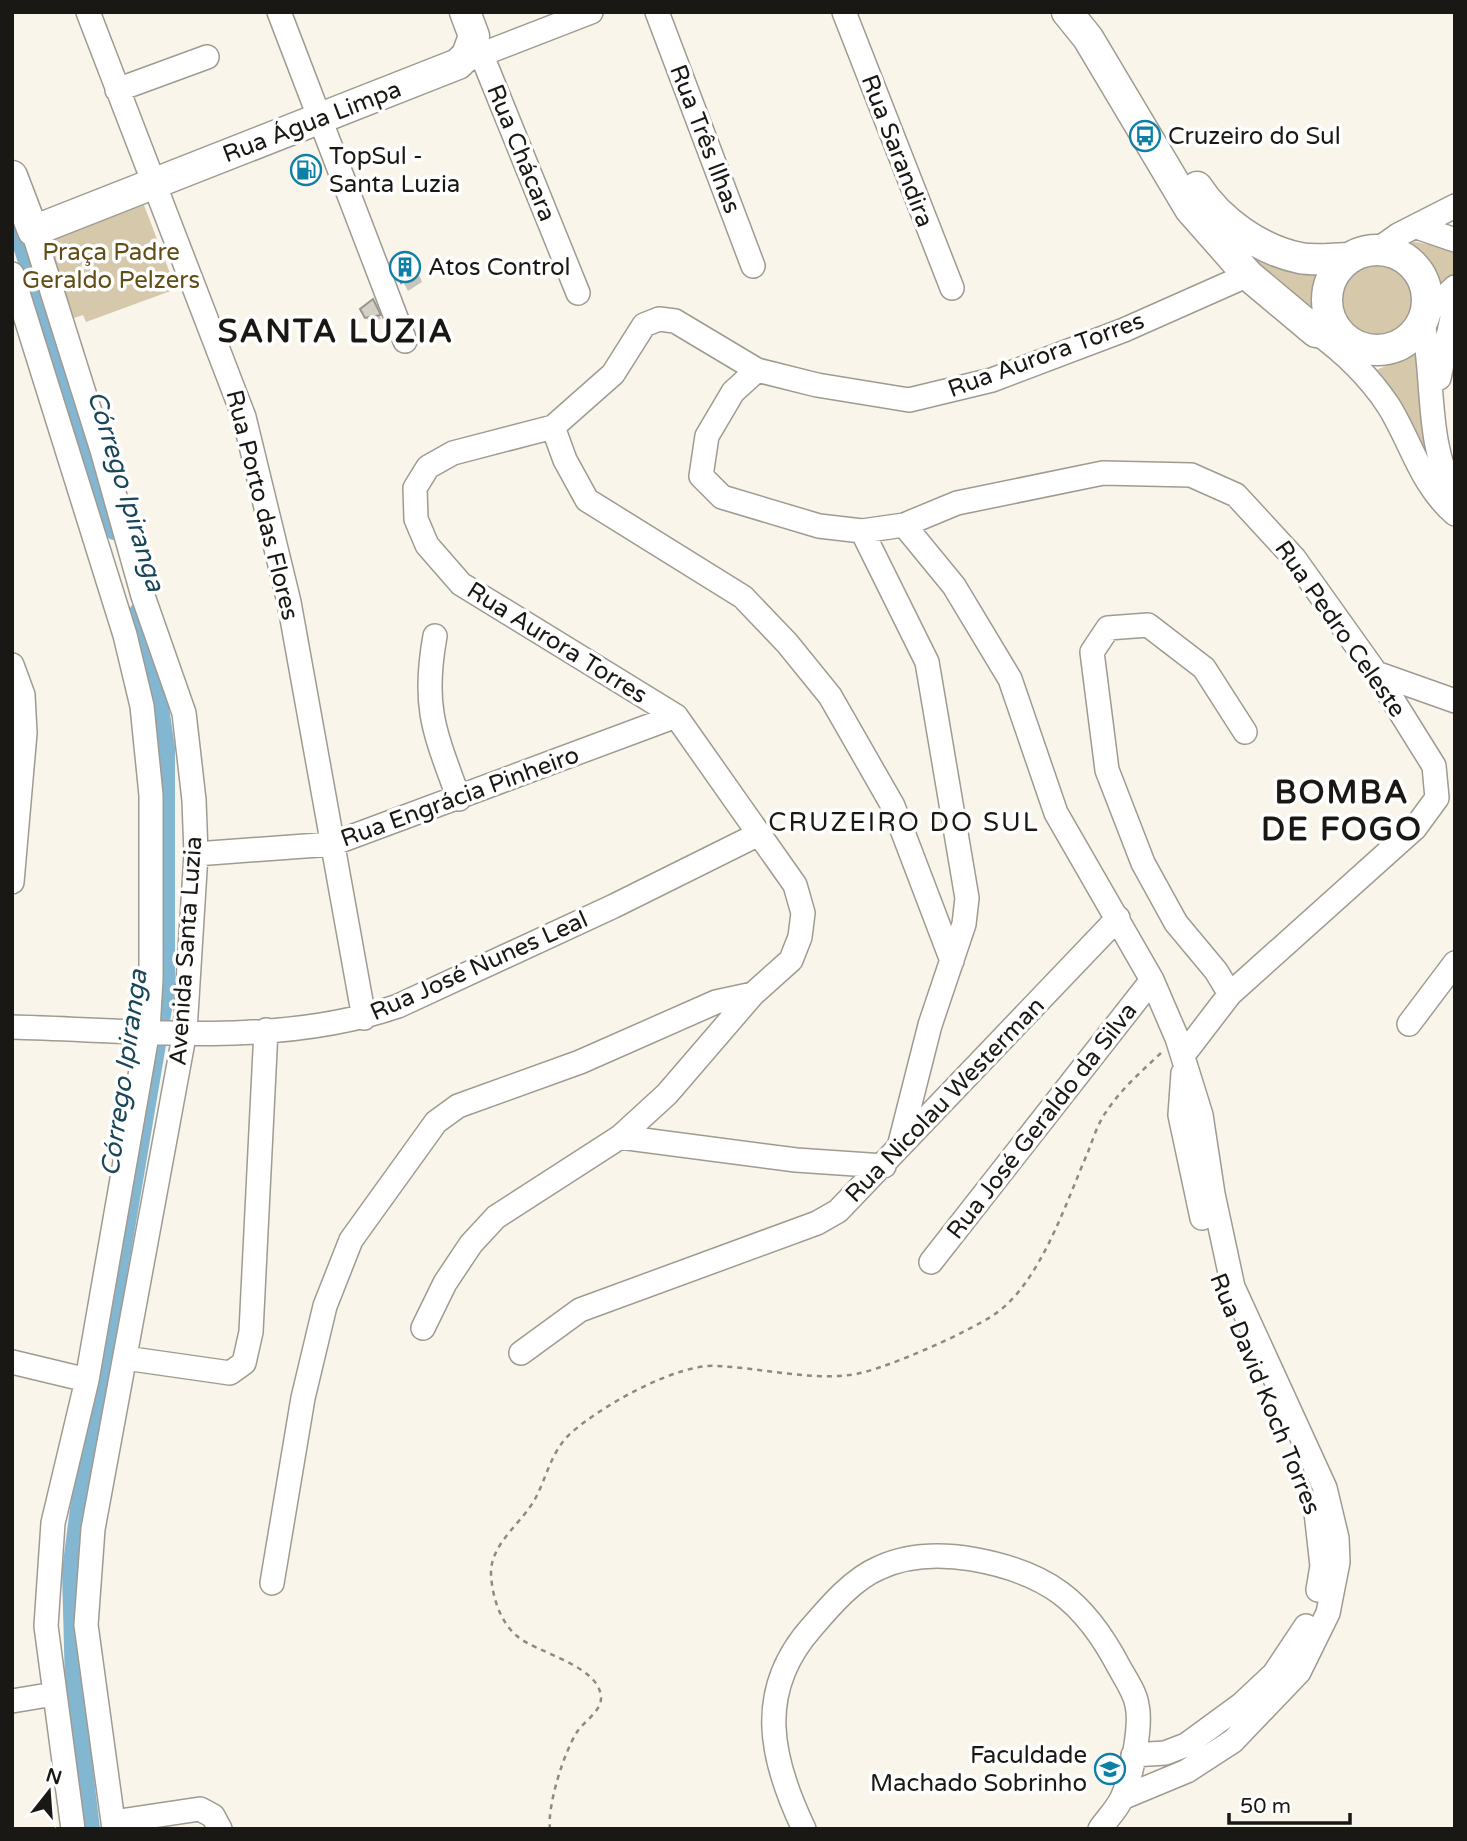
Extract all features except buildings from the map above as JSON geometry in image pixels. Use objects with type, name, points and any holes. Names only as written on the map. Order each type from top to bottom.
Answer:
[{"type":"main road","points":[[1067,12],[1088,38],[1190,209],[1248,275],[1336,337],[1377,351],[1392,349],[1414,335],[1442,309],[1417,270],[1392,252],[1385,243]]},
{"type":"main road","points":[[1085,12],[1098,27],[1208,203],[1253,240],[1278,252],[1302,258],[1385,243]]},
{"type":"main road","name":"Rua Água Limpa","points":[[33,231],[319,119],[470,42]]},
{"type":"main road","name":"Avenida Santa Luzia","points":[[12,176],[33,231]]},
{"type":"main road","points":[[1253,240],[1322,251],[1385,243]]},
{"type":"main road","points":[[1336,337],[1327,299],[1330,283],[1338,269],[1385,243]]},
{"type":"street","name":"Rua Porto das Flores","points":[[88,12],[244,417],[289,602],[364,1018]]},
{"type":"street","points":[[279,12],[405,341]]},
{"type":"street","name":"Rua Água Limpa","points":[[470,42],[591,12]]},
{"type":"street","name":"Rua Três Ilhas","points":[[657,12],[753,265]]},
{"type":"street","name":"Rua Sarandira","points":[[844,12],[952,288]]},
{"type":"street","name":"Rua Chácara","points":[[470,42],[578,293]]},
{"type":"street","points":[[117,90],[207,57]]},
{"type":"street","points":[[1385,243],[1455,206]]},
{"type":"street","name":"Avenida Santa Luzia","points":[[33,231],[102,450],[143,596],[184,713],[194,800],[196,854],[167,1031],[125,1358],[93,1530],[86,1625],[113,1826]]},
{"type":"street","points":[[1385,243],[1455,240]]},
{"type":"street","name":"Avenida Santa Luzia","points":[[12,274],[125,635],[142,706],[151,795],[151,979],[167,1031],[53,1523],[46,1626],[73,1829]]},
{"type":"street","name":"Rua Aurora Torres","points":[[423,1328],[445,1283],[471,1244],[496,1217],[620,1137],[667,1094],[753,994],[791,960],[800,937],[803,914],[795,885],[676,716],[461,584],[427,545],[416,519],[415,488],[428,467],[453,453],[553,427],[613,374],[644,325],[659,319],[675,321],[757,370],[817,385],[909,400],[954,391],[1124,330],[1248,275]]},
{"type":"street","points":[[1432,412],[1442,309]]},
{"type":"street","points":[[1442,309],[1430,358],[1432,412],[1440,458],[1455,496]]},
{"type":"street","points":[[1336,337],[1389,406],[1419,469],[1455,514]]},
{"type":"street","points":[[1336,337],[1364,372]]},
{"type":"street","name":"Rua Pedro Celeste","points":[[757,370],[733,392],[707,436],[701,477],[722,496],[819,526],[862,531],[904,524],[957,503],[1103,473],[1191,475],[1236,495],[1294,558],[1377,673],[1434,766],[1437,798],[1415,828],[1230,995],[1182,1052]]},
{"type":"street","points":[[553,427],[565,460],[587,500],[743,597],[787,643],[830,696],[893,806],[952,961]]},
{"type":"street","name":"Rua David Koch Torres","points":[[904,524],[954,586],[1010,679],[1056,813],[1152,980],[1182,1052],[1201,1115],[1213,1194],[1233,1287],[1325,1488],[1336,1538],[1338,1562],[1328,1614],[1299,1672],[1233,1741],[1187,1771],[1122,1798]]},
{"type":"street","points":[[620,1137],[796,1160],[891,1158],[930,1025],[964,924],[967,898],[927,662],[862,531]]},
{"type":"street","points":[[1230,995],[1216,971],[1176,923],[1143,863],[1107,770],[1092,652],[1108,628],[1148,625],[1204,668],[1245,732]]},
{"type":"street","points":[[435,636],[428,675],[428,703],[459,799]]},
{"type":"street","points":[[12,665],[23,695],[25,733],[12,882]]},
{"type":"street","points":[[1377,673],[1455,701]]},
{"type":"street","name":"Rua Engrácia Pinheiro","points":[[196,854],[332,844],[459,799],[676,716]]},
{"type":"street","name":"Rua José Nunes Leal","points":[[12,1027],[167,1031],[266,1030],[364,1018],[398,1006],[578,923],[759,834]]},
{"type":"street","name":"Rua Nicolau Westerman","points":[[521,1353],[580,1310],[817,1223],[838,1211],[1118,918]]},
{"type":"street","points":[[1409,1024],[1455,963]]},
{"type":"street","name":"Rua José Geraldo da Silva","points":[[931,1262],[1152,980]]},
{"type":"street","points":[[272,1583],[303,1398],[325,1306],[351,1240],[436,1122],[458,1106],[580,1062],[716,1002],[753,994]]},
{"type":"street","points":[[125,1358],[230,1373],[244,1363],[251,1332],[266,1030]]},
{"type":"street","name":"Rua David Koch Torres","points":[[1133,1755],[1165,1754],[1186,1745],[1242,1703],[1274,1674],[1308,1623],[1322,1566],[1314,1500],[1216,1282],[1180,1115],[1182,1052]]},
{"type":"street","points":[[12,1362],[87,1380]]},
{"type":"street","points":[[804,1829],[793,1805],[774,1745],[772,1707],[781,1673],[796,1645],[837,1599],[877,1568],[913,1557],[948,1555],[1009,1565],[1042,1578],[1062,1593],[1103,1636],[1138,1703],[1138,1722],[1122,1798],[1100,1829]]},
{"type":"street","points":[[12,1701],[54,1694]]},
{"type":"street","points":[[113,1826],[200,1809],[213,1816],[220,1829]]},
{"type":"path","points":[[550,1829],[568,1747],[602,1700],[597,1685],[576,1667],[519,1638],[503,1621],[491,1571],[496,1553],[532,1504],[548,1464],[570,1434],[665,1375],[712,1365],[826,1376],[852,1375],[900,1361],[996,1314],[1034,1272],[1104,1113],[1134,1077],[1182,1052]]},
{"type":"green space","points":[[1191,190],[1323,265],[1317,290],[1320,317],[1250,264]]},
{"type":"green space","name":"Praça Padre Geraldo Pelzers","points":[[144,205],[176,289],[86,322],[83,315],[74,318],[46,241]]},
{"type":"green space","points":[[1412,241],[1455,250],[1455,275],[1442,291],[1435,276]]},
{"type":"green space","points":[[1380,259],[1396,262],[1409,271],[1418,284],[1421,300],[1418,316],[1409,329],[1396,338],[1380,341],[1364,338],[1351,329],[1342,316],[1339,300],[1342,284],[1351,271],[1364,262]]},
{"type":"green space","points":[[1416,354],[1433,470],[1397,400],[1376,370]]},
{"type":"waterway","name":"Córrego Ipiranga","points":[[12,215],[114,531]]},
{"type":"waterway","name":"Córrego Ipiranga","points":[[91,1829],[74,1685],[71,1571],[80,1501],[166,991],[166,748],[154,667],[138,612]]},
{"type":"place","name":"Cruzeiro do Sul","points":[[1145,136]]},
{"type":"place","name":"TopSul - Santa Luzia","points":[[306,170]]},
{"type":"place","name":"Atos Control","points":[[405,267]]},
{"type":"place","name":"Faculdade Machado Sobrinho","points":[[1110,1769]]},
{"type":"district","name":"SANTA LUZIA","points":[[336,332]]},
{"type":"district","name":"BOMBA DE FOGO","points":[[1342,812]]},
{"type":"district","name":"CRUZEIRO DO SUL","points":[[904,822]]}]
